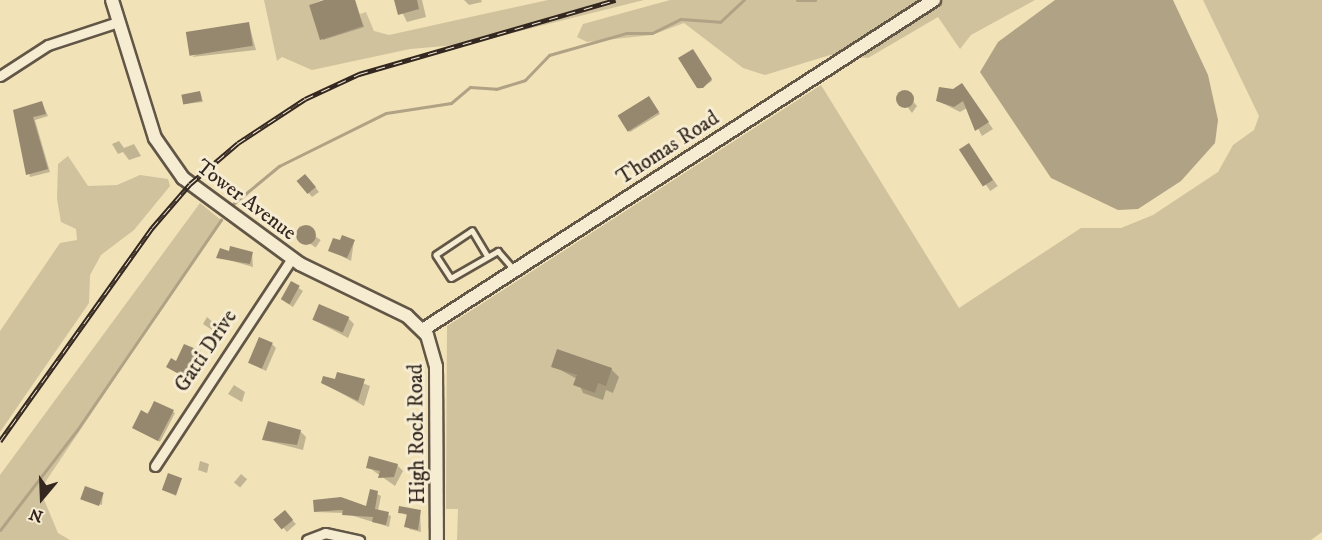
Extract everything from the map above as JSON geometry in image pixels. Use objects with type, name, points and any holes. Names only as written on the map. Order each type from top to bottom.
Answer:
[{"type":"main road","name":"Tower Avenue","points":[[112,0],[162,152],[183,178],[292,258],[424,329]]},
{"type":"main road","name":"Thomas Road","points":[[424,329],[934,0]]},
{"type":"main road","name":"High Rock Road","points":[[424,329],[436,367],[437,540]]},
{"type":"street","points":[[0,76],[48,45],[118,22]]},
{"type":"street","name":"Gatti Drive","points":[[154,466],[292,258]]},
{"type":"street","points":[[307,540],[325,533],[359,540]]},
{"type":"lane","points":[[487,256],[472,231],[436,255],[451,278],[487,256],[501,251],[515,271]]},
{"type":"shaded area","points":[[264,0],[322,0],[309,5],[320,39],[363,26],[360,14],[366,12],[374,31],[389,35],[548,0],[644,0],[468,44],[410,49],[312,70],[282,57],[277,61]]},
{"type":"shaded area","points":[[670,0],[1035,0],[971,35],[960,49],[938,17],[868,58],[830,55],[765,75],[743,68],[684,23],[652,35],[587,42],[577,37],[583,24]]},
{"type":"shaded area","points":[[1055,0],[1173,0],[1208,75],[1218,120],[1215,143],[1181,181],[1138,209],[1118,210],[1051,178],[980,72],[998,42]]},
{"type":"shaded area","points":[[1203,0],[1322,0],[1322,532],[1311,540],[457,540],[458,509],[446,509],[447,326],[821,85],[959,308],[1081,228],[1121,228],[1153,215],[1218,172],[1233,145],[1254,130],[1259,116]]},
{"type":"shaded area","points":[[68,156],[88,186],[117,185],[140,175],[168,179],[170,186],[134,230],[101,255],[90,275],[89,303],[0,432],[0,331],[60,243],[77,240],[76,229],[61,222],[57,199],[58,164]]},
{"type":"shaded area","points":[[200,203],[221,220],[40,490],[58,533],[70,540],[0,540],[0,475]]},
{"type":"building","points":[[324,0],[355,0],[363,26],[320,40],[309,5]]},
{"type":"building","points":[[394,0],[417,0],[419,9],[398,15]]},
{"type":"building","points":[[249,22],[253,46],[190,56],[186,32]]},
{"type":"building","points":[[693,49],[712,79],[703,88],[697,88],[678,58]]},
{"type":"building","points":[[962,83],[989,122],[975,131],[963,101],[954,107],[936,101],[939,87],[953,89]]},
{"type":"building","points":[[905,90],[911,93],[914,99],[911,105],[905,108],[899,105],[896,99],[899,93]]},
{"type":"building","points":[[200,91],[202,101],[183,104],[181,95]]},
{"type":"building","points":[[649,96],[659,112],[628,132],[618,116]]},
{"type":"building","points":[[42,101],[46,114],[33,117],[48,169],[26,175],[13,110]]},
{"type":"building","points":[[969,143],[993,180],[983,186],[959,150]]},
{"type":"building","points":[[305,174],[316,187],[308,194],[297,181]]},
{"type":"building","points":[[306,225],[313,228],[316,235],[313,242],[306,245],[299,242],[296,235],[299,228]]},
{"type":"building","points":[[342,235],[355,240],[347,258],[328,251],[333,238],[340,240]]},
{"type":"building","points":[[230,246],[253,252],[250,264],[216,258],[220,248],[229,251]]},
{"type":"building","points":[[291,281],[300,286],[290,304],[281,299]]},
{"type":"building","points":[[319,304],[349,317],[343,333],[312,320]]},
{"type":"building","points":[[259,337],[273,343],[262,369],[248,363]]},
{"type":"building","points":[[184,344],[201,351],[188,379],[166,367],[171,358],[176,361]]},
{"type":"building","points":[[557,349],[612,368],[606,386],[598,383],[595,393],[573,385],[577,375],[551,367]]},
{"type":"building","points":[[337,372],[365,379],[358,401],[321,383],[323,376],[335,379]]},
{"type":"building","points":[[154,401],[174,410],[158,441],[132,428],[141,410],[148,414]]},
{"type":"building","points":[[268,421],[301,430],[297,445],[262,440]]},
{"type":"building","points":[[369,456],[398,464],[394,477],[378,478],[380,471],[366,468]]},
{"type":"building","points":[[168,473],[182,478],[176,495],[162,490]]},
{"type":"building","points":[[85,486],[104,493],[99,506],[80,499]]},
{"type":"building","points":[[370,489],[378,491],[375,509],[389,512],[386,525],[372,522],[373,517],[342,515],[343,510],[314,512],[313,500],[341,497],[366,506]]},
{"type":"building","points":[[399,506],[421,510],[418,530],[404,527],[407,514],[398,513]]},
{"type":"building","points":[[285,510],[293,520],[282,530],[273,519]]},
{"type":"waterway","points":[[233,204],[279,166],[386,113],[451,103],[470,87],[496,89],[525,80],[549,55],[626,33],[652,33],[681,19],[720,22],[744,0]]},
{"type":"waterway","points":[[797,0],[815,0]]},
{"type":"waterway","points":[[0,530],[77,430],[221,220]]},
{"type":"railway","points":[[0,441],[152,228],[190,184],[238,143],[305,99],[359,74],[616,0]]}]
